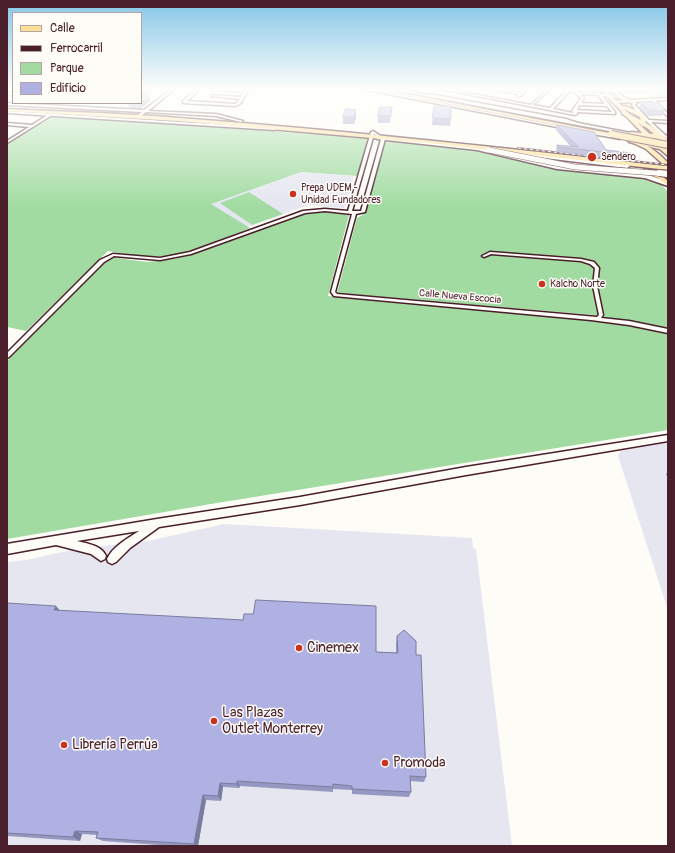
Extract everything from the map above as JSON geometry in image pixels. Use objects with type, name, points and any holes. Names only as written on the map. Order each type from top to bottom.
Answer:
[{"type":"highway","points":[[585,128],[612,133],[663,147]]},
{"type":"highway","points":[[645,128],[663,147]]},
{"type":"highway","points":[[631,137],[653,136],[668,138]]},
{"type":"highway","points":[[631,137],[663,147]]},
{"type":"main road","points":[[290,128],[578,152],[666,163]]},
{"type":"main road","points":[[305,128],[372,135],[382,138],[396,138],[611,162],[666,163]]},
{"type":"main road","points":[[631,137],[639,132],[641,128]]},
{"type":"main road","points":[[645,128],[663,147],[668,174]]},
{"type":"main road","points":[[396,138],[404,141]]},
{"type":"main road","points":[[649,162],[657,158],[663,147]]},
{"type":"main road","points":[[581,159],[666,163]]},
{"type":"main road","points":[[598,163],[611,162],[643,170],[660,177],[668,184]]},
{"type":"street","points":[[7,142],[30,128]]},
{"type":"street","points":[[579,128],[631,137]]},
{"type":"street","points":[[595,128],[631,137]]},
{"type":"street","points":[[649,128],[668,138]]},
{"type":"street","name":"Calle Nueva Escocia","points":[[372,135],[333,292],[336,295],[598,319],[668,331]]},
{"type":"street","points":[[7,356],[102,261],[110,256],[150,259],[178,256],[191,253],[304,212],[325,210],[352,213],[363,212],[377,165],[382,138],[477,148],[575,167],[668,174]]},
{"type":"street","points":[[477,148],[557,167],[646,176],[668,184]]},
{"type":"street","points":[[489,150],[627,166]]},
{"type":"street","points":[[512,153],[575,164],[643,170]]},
{"type":"street","points":[[366,156],[373,155],[377,165]]},
{"type":"street","points":[[484,256],[490,253],[581,260],[592,263],[597,268],[595,286],[601,315],[598,319]]},
{"type":"street","points":[[7,549],[668,438]]},
{"type":"street","points":[[112,559],[126,545],[157,523]]},
{"type":"street","points":[[55,540],[94,550],[101,556]]},
{"type":"shaded area","name":"Prepa UDEM - Unidad Fundadores","points":[[301,172],[354,176],[344,208],[308,205],[248,227],[210,204]]},
{"type":"shaded area","points":[[668,442],[668,610],[618,456],[620,451]]},
{"type":"shaded area","points":[[224,524],[472,538],[473,548],[476,549],[512,846],[7,846],[7,562],[26,560],[76,549],[148,541]]},
{"type":"green space","points":[[32,128],[232,128],[368,139],[358,176],[301,172],[211,204],[250,228],[188,252],[166,256],[137,255],[108,251],[26,331],[7,327],[7,143]]},
{"type":"green space","points":[[385,141],[480,151],[550,168],[644,177],[661,184],[668,192],[668,328],[594,315],[337,293],[357,218],[364,214]]},
{"type":"green space","points":[[249,192],[283,214],[252,225],[220,203]]},
{"type":"green space","points":[[322,212],[349,215],[328,296],[574,319],[642,327],[668,333],[668,430],[211,504],[7,539],[7,361],[110,257],[147,262],[174,259],[217,246],[299,215]]},
{"type":"building","points":[[560,128],[572,128],[594,132],[606,150],[631,153],[631,155],[557,147],[557,145],[578,147]]},
{"type":"building","name":"Las Plazas Outlet Monterrey","points":[[256,600],[376,606],[376,652],[398,653],[397,636],[404,630],[416,641],[416,655],[421,655],[426,777],[410,776],[411,792],[352,789],[352,786],[333,784],[333,787],[237,781],[237,784],[220,783],[218,796],[203,795],[194,844],[96,838],[98,832],[75,831],[73,837],[7,833],[7,603],[56,606],[54,610],[243,620],[244,614],[253,614]]},
{"type":"railway","points":[[518,148],[668,165]]},
{"type":"place","name":"Sendero","points":[[592,157]]},
{"type":"place","name":"Prepa UDEM - Unidad Fundadores","points":[[293,194]]},
{"type":"place","name":"Kalcho Norte","points":[[542,284]]},
{"type":"place","name":"Cinemex","points":[[299,648]]},
{"type":"place","name":"Las Plazas Outlet Monterrey","points":[[214,721]]},
{"type":"place","name":"Librería Perrúa","points":[[64,745]]},
{"type":"place","name":"Promoda","points":[[385,763]]}]
